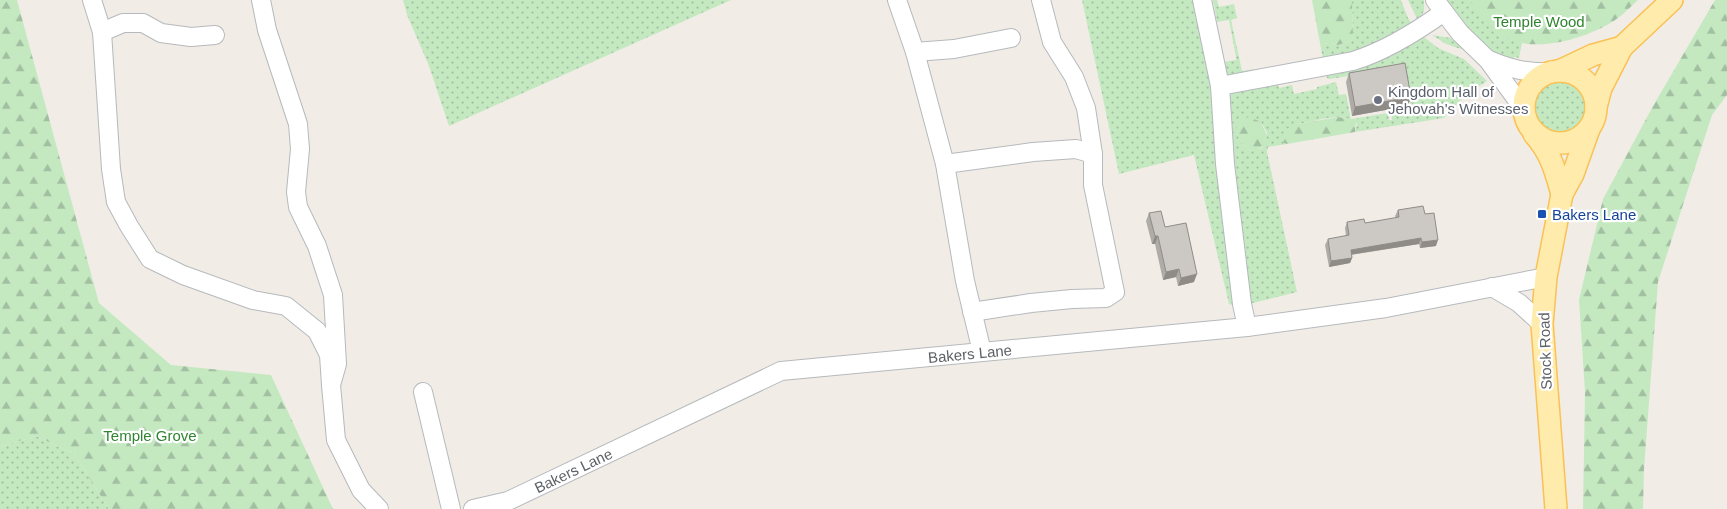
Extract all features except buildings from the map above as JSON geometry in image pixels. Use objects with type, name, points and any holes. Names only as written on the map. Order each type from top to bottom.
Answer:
[{"type":"main road","points":[[1622,48],[1593,55],[1541,76],[1528,89],[1524,98],[1523,108],[1528,126],[1534,134],[1542,139],[1560,144],[1578,139],[1589,129],[1595,116],[1601,88],[1622,48],[1672,0]]},
{"type":"main road","points":[[1554,72],[1577,76],[1585,81],[1595,97],[1596,106]]},
{"type":"main road","name":"Stock Road","points":[[1556,509],[1542,324],[1546,277],[1562,194],[1574,174],[1589,129]]},
{"type":"main road","name":"Stock Road","points":[[1534,134],[1546,147],[1562,194]]},
{"type":"street","points":[[92,0],[102,32],[111,169],[116,202],[129,226],[150,259],[183,275],[253,300],[286,306],[317,331],[330,355],[336,440],[361,490],[379,509]]},
{"type":"street","points":[[261,0],[267,30],[298,124],[300,149],[296,192],[298,207],[317,246],[333,295],[337,364],[331,385]]},
{"type":"street","points":[[897,0],[915,52],[945,164],[972,312],[982,352]]},
{"type":"street","points":[[972,312],[1031,303],[1106,298],[1114,292],[1093,185],[1093,154],[1086,108],[1074,77],[1052,42],[1041,0]]},
{"type":"street","points":[[1202,0],[1220,86],[1230,207],[1242,304],[1247,327]]},
{"type":"street","points":[[1220,86],[1353,61],[1369,56],[1420,29],[1440,6],[1460,33],[1488,60],[1523,108]]},
{"type":"street","points":[[102,32],[123,23],[143,23],[161,33],[192,37],[215,35]]},
{"type":"street","points":[[915,52],[954,49],[1011,38]]},
{"type":"street","points":[[1488,60],[1515,70],[1530,73],[1554,72]]},
{"type":"street","points":[[945,164],[1076,149],[1093,154]]},
{"type":"street","name":"Bakers Lane","points":[[473,509],[508,501],[781,371],[1247,327],[1386,308],[1546,277]]},
{"type":"street","points":[[1492,287],[1519,303],[1542,324]]},
{"type":"street","points":[[423,392],[450,509]]},
{"type":"green space","name":"Temple Grove","points":[[0,0],[17,0],[99,303],[171,365],[271,375],[333,509],[109,509],[74,454],[36,436],[0,447]]},
{"type":"green space","points":[[403,0],[731,0],[449,126],[429,66],[407,15]]},
{"type":"green space","points":[[1082,0],[1195,0],[1212,85],[1234,306],[1229,304],[1194,155],[1119,174]]},
{"type":"green space","points":[[1213,0],[1217,0],[1219,7],[1234,4],[1237,18],[1231,20],[1242,71],[1254,69],[1254,72],[1229,76],[1226,74],[1223,62],[1236,60],[1236,57],[1229,20],[1217,22]]},
{"type":"green space","points":[[1312,0],[1352,0],[1353,38],[1351,41],[1338,45],[1320,43]]},
{"type":"green space","points":[[1352,0],[1401,0],[1413,25],[1366,50],[1323,59],[1320,43],[1338,45],[1351,41],[1353,38]]},
{"type":"green space","points":[[1408,0],[1424,0],[1424,11],[1418,21]]},
{"type":"green space","points":[[1445,0],[1470,0],[1507,38],[1522,43],[1519,58],[1514,57],[1512,64],[1501,59],[1483,45]]},
{"type":"green space","name":"Temple Wood","points":[[1470,0],[1638,0],[1618,18],[1594,31],[1564,41],[1533,44],[1519,43],[1501,35],[1477,11]]},
{"type":"green space","points":[[1715,0],[1727,0],[1727,95],[1712,115],[1658,282],[1644,469],[1643,509],[1583,509],[1585,392],[1579,300],[1603,199],[1653,106]]},
{"type":"green space","points":[[1432,35],[1451,38],[1464,50],[1446,44]]},
{"type":"green space","points":[[1424,37],[1438,48],[1464,59],[1487,81],[1466,95],[1444,118],[1355,132],[1357,124],[1351,120],[1336,117],[1329,118],[1298,124],[1284,143],[1287,144],[1268,147],[1267,152],[1297,292],[1249,304],[1232,160],[1229,97],[1232,93],[1278,83],[1279,88],[1292,85],[1294,94],[1317,89],[1317,87],[1336,82],[1339,95],[1346,94],[1351,119],[1388,113],[1389,120],[1392,120],[1391,112],[1411,108],[1404,69],[1349,80],[1348,76],[1330,79],[1327,78],[1325,73]],"holes":[[[1261,122],[1267,133],[1262,148],[1250,151],[1241,142],[1237,130]]]},
{"type":"green space","points":[[1555,81],[1565,81],[1575,85],[1583,93],[1587,108],[1583,123],[1575,131],[1565,135],[1555,135],[1545,131],[1537,123],[1533,113],[1533,103],[1537,93],[1545,85]]},
{"type":"green space","points":[[1249,117],[1261,122],[1267,139],[1265,145],[1257,150],[1250,151],[1237,133],[1239,123]]},
{"type":"green space","points":[[1338,117],[1351,119],[1356,122],[1355,132],[1284,143],[1282,136],[1286,129],[1298,124]]},
{"type":"green space","points":[[36,436],[74,454],[109,509],[0,509],[0,447]]},
{"type":"place","name":"Kingdom Hall of Jehovah's Witnesses","points":[[1378,100]]},
{"type":"place","name":"Bakers Lane","points":[[1542,214]]}]
